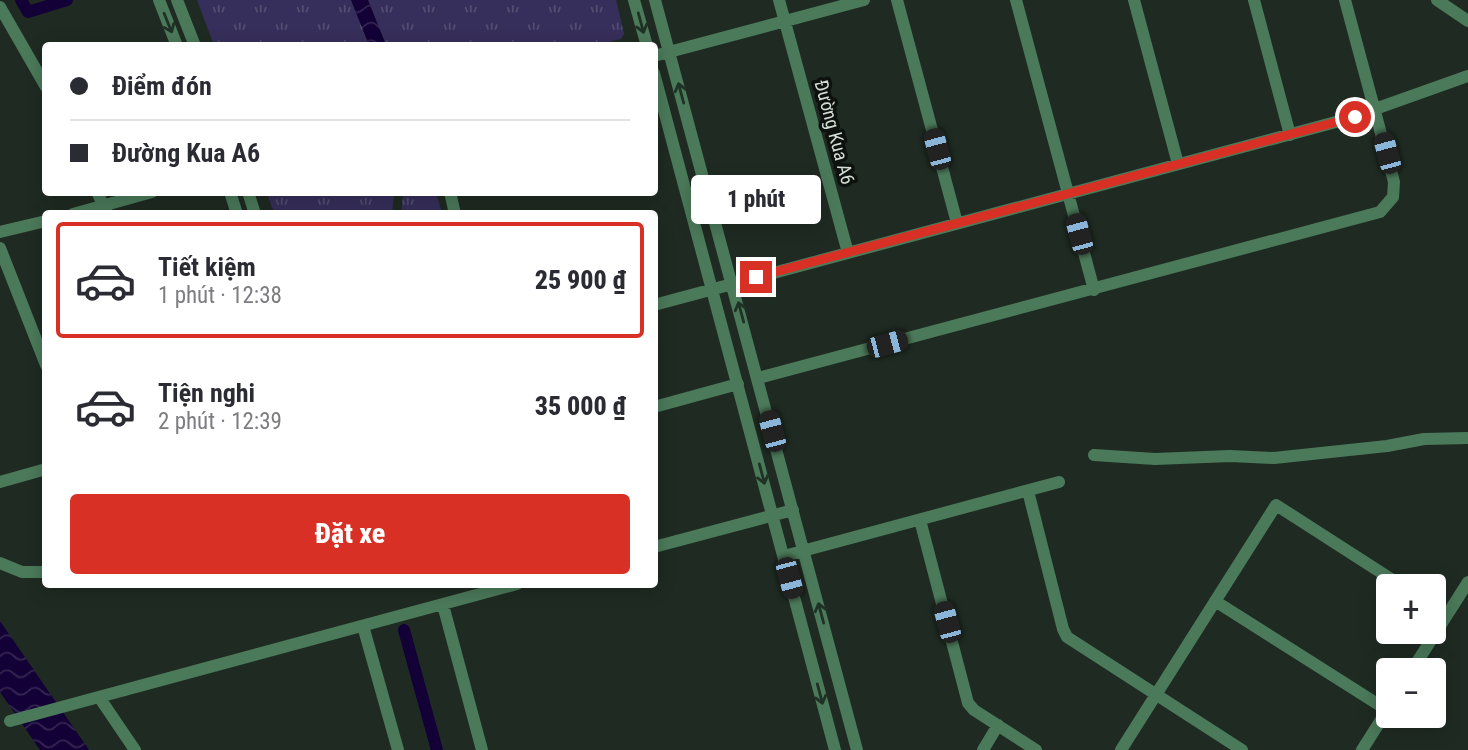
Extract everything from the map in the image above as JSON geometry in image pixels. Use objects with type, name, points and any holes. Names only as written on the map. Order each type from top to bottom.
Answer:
[{"type":"street","points":[[159,0],[175,42]]},
{"type":"street","points":[[177,0],[193,42]]},
{"type":"street","points":[[635,0],[646,42]]},
{"type":"street","points":[[655,0],[857,750]]},
{"type":"street","name":"Đường Kua A6","points":[[779,0],[848,253]]},
{"type":"street","points":[[658,55],[864,0]]},
{"type":"street","points":[[897,0],[957,223]]},
{"type":"street","points":[[1016,0],[1094,290]]},
{"type":"street","points":[[1134,0],[1178,164]]},
{"type":"street","points":[[1254,0],[1290,135]]},
{"type":"street","points":[[758,378],[1380,212],[1390,203],[1395,190],[1345,0]]},
{"type":"street","points":[[1437,0],[1468,21]]},
{"type":"street","points":[[0,7],[42,80]]},
{"type":"street","points":[[658,304],[1290,135],[1375,110],[1468,76]]},
{"type":"street","points":[[658,88],[835,750]]},
{"type":"street","points":[[105,210],[142,196]]},
{"type":"street","points":[[0,232],[42,222]]},
{"type":"street","points":[[0,248],[42,355]]},
{"type":"street","points":[[658,406],[738,384]]},
{"type":"street","points":[[1094,455],[1155,459],[1230,456],[1274,458],[1387,446],[1424,439],[1468,438]]},
{"type":"street","points":[[0,482],[42,471]]},
{"type":"street","points":[[784,556],[1059,482]]},
{"type":"street","points":[[1028,491],[1065,633],[1156,696],[1242,750]]},
{"type":"street","points":[[1121,750],[1276,505],[1383,574]]},
{"type":"street","points":[[658,546],[793,510]]},
{"type":"street","points":[[920,520],[967,699],[974,710],[1036,750]]},
{"type":"street","points":[[0,563],[22,572],[42,572]]},
{"type":"street","points":[[1420,658],[1468,582]]},
{"type":"street","points":[[10,721],[503,588]]},
{"type":"street","points":[[1215,601],[1376,703]]},
{"type":"street","points":[[443,605],[482,750]]},
{"type":"street","points":[[363,626],[398,750]]},
{"type":"street","points":[[99,697],[135,750]]},
{"type":"street","points":[[983,750],[998,726]]},
{"type":"street","points":[[1362,750],[1376,728]]},
{"type":"green space","points":[[197,0],[351,0],[368,42],[213,42]]},
{"type":"green space","points":[[368,0],[616,0],[624,34],[621,39],[608,42],[385,42]]},
{"type":"green space","points":[[268,196],[394,196],[392,210],[273,210]]},
{"type":"green space","points":[[403,196],[437,196],[441,210],[401,210]]},
{"type":"water","points":[[351,0],[368,0],[385,42],[368,42]]},
{"type":"water","points":[[0,621],[89,750],[40,750],[0,692]]},
{"type":"waterway","points":[[21,0],[28,12],[67,0]]},
{"type":"waterway","points":[[404,630],[437,750]]},
{"type":"route","points":[[756,277],[1355,117]]}]
